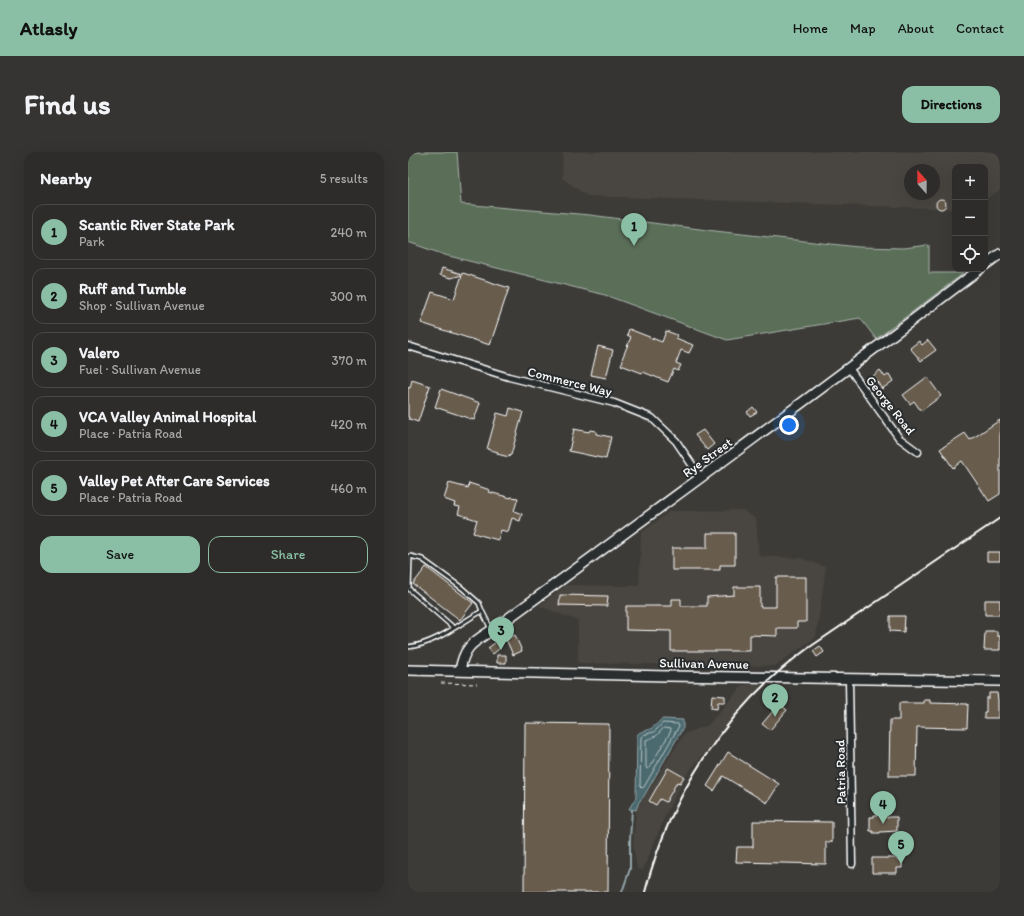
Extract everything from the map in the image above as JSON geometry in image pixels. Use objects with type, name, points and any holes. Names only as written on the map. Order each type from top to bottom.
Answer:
[{"type":"street","points":[[988,263],[1000,254]]},
{"type":"street","name":"Rye Street","points":[[460,671],[462,658],[474,641],[701,478],[976,272]]},
{"type":"street","name":"Commerce Way","points":[[408,346],[509,377],[614,403],[652,418],[676,441],[701,478]]},
{"type":"street","name":"George Road","points":[[849,368],[899,438],[918,452]]},
{"type":"street","name":"Sullivan Avenue","points":[[408,670],[849,679],[1000,680]]},
{"type":"street","name":"Patria Road","points":[[849,679],[852,864]]},
{"type":"lane","points":[[454,628],[408,589],[410,556],[422,559],[462,588],[479,603],[491,630]]},
{"type":"lane","points":[[408,647],[417,646],[430,641],[482,611]]},
{"type":"path","points":[[441,683],[477,684]]},
{"type":"shaded area","points":[[563,152],[1000,152],[1000,190],[988,198],[988,164],[952,164],[952,209],[587,196],[562,178]]},
{"type":"shaded area","points":[[743,510],[756,519],[759,556],[801,558],[826,567],[816,637],[775,666],[578,663],[578,621],[539,606],[566,585],[639,586],[641,533],[670,511]]},
{"type":"shaded area","points":[[762,684],[688,773],[666,814],[643,870],[637,869],[633,845],[636,810],[684,734],[708,725],[743,685]]},
{"type":"green space","points":[[408,152],[457,152],[461,204],[590,215],[858,247],[903,248],[929,245],[929,273],[964,273],[876,339],[860,318],[727,340],[605,295],[445,255],[408,242]]},
{"type":"water","points":[[663,719],[683,720],[683,728],[644,796],[639,802],[636,810],[629,809],[636,797],[637,735],[640,732],[652,728]]},
{"type":"building","points":[[943,199],[946,202],[945,208],[937,208],[937,200]]},
{"type":"building","points":[[442,268],[462,274],[463,273],[509,288],[490,345],[421,323],[432,292],[454,299],[462,275],[451,278],[440,275]]},
{"type":"building","points":[[629,329],[662,342],[666,331],[677,335],[676,338],[693,345],[689,353],[681,350],[676,363],[681,365],[678,371],[674,369],[668,382],[621,365],[631,337],[627,335]]},
{"type":"building","points":[[928,340],[936,350],[921,361],[910,348],[919,341],[922,345]]},
{"type":"building","points":[[598,346],[613,350],[606,378],[591,375]]},
{"type":"building","points":[[880,370],[885,377],[889,374],[893,381],[882,389],[873,376]]},
{"type":"building","points":[[927,377],[941,396],[921,411],[914,401],[910,404],[903,395]]},
{"type":"building","points":[[412,380],[430,386],[418,422],[409,419],[408,417],[408,387],[410,388]]},
{"type":"building","points":[[441,389],[480,403],[474,420],[435,407]]},
{"type":"building","points":[[753,407],[757,412],[750,416],[747,412]]},
{"type":"building","points":[[510,408],[523,412],[511,455],[509,457],[497,454],[498,452],[487,449],[497,413],[508,416]]},
{"type":"building","points":[[1000,420],[1000,494],[989,501],[962,461],[953,468],[940,449],[965,433],[970,440]]},
{"type":"building","points":[[574,429],[589,432],[590,430],[596,431],[596,434],[611,437],[606,459],[569,451]]},
{"type":"building","points":[[703,430],[714,444],[707,450],[695,435]]},
{"type":"building","points":[[449,483],[468,488],[469,483],[490,490],[489,492],[511,498],[518,498],[514,511],[522,514],[520,521],[512,518],[508,532],[501,530],[498,540],[473,533],[477,520],[458,514],[460,507],[454,506],[455,503],[444,499]]},
{"type":"building","points":[[707,533],[735,533],[735,565],[720,565],[720,570],[672,570],[672,548],[707,548]]},
{"type":"building","points":[[987,552],[1000,552],[1000,561],[987,561]]},
{"type":"building","points":[[426,567],[473,603],[460,620],[413,584]]},
{"type":"building","points":[[776,577],[806,577],[806,622],[797,622],[797,628],[777,628],[777,636],[750,635],[750,651],[671,651],[671,631],[626,630],[626,606],[672,606],[672,599],[681,599],[681,606],[707,606],[707,597],[734,595],[734,587],[760,587],[760,607],[776,607]]},
{"type":"building","points":[[560,595],[608,596],[607,606],[559,605]]},
{"type":"building","points":[[985,600],[1000,600],[1000,615],[985,615]]},
{"type":"building","points":[[890,616],[905,616],[904,632],[890,631]]},
{"type":"building","points":[[985,631],[997,631],[997,636],[1000,636],[1000,650],[984,650]]},
{"type":"building","points":[[515,635],[522,651],[513,655],[506,639]]},
{"type":"building","points":[[496,642],[500,648],[493,654],[488,648]]},
{"type":"building","points":[[820,646],[824,652],[817,657],[813,651]]},
{"type":"building","points":[[497,655],[506,655],[506,663],[497,663]]},
{"type":"building","points":[[989,693],[997,693],[998,718],[984,718],[984,712],[986,712],[986,698],[989,698]]},
{"type":"building","points":[[712,695],[725,696],[725,702],[718,702],[717,709],[711,708]]},
{"type":"building","points":[[924,700],[930,700],[930,703],[968,704],[967,728],[917,727],[916,776],[889,776],[890,720],[899,720],[899,703],[924,703]]},
{"type":"building","points":[[779,704],[787,710],[770,730],[762,724]]},
{"type":"building","points":[[525,723],[609,724],[608,892],[524,892]]},
{"type":"building","points":[[728,752],[779,784],[767,803],[723,776],[714,791],[707,786]]},
{"type":"building","points":[[668,768],[684,777],[680,783],[677,782],[666,802],[660,799],[656,805],[649,801]]},
{"type":"building","points":[[874,815],[880,815],[880,817],[897,817],[897,831],[873,833],[873,831],[870,831],[870,817],[874,817]]},
{"type":"building","points":[[753,821],[832,822],[832,842],[826,842],[826,864],[736,862],[737,847],[753,847]]},
{"type":"building","points":[[872,858],[897,858],[897,860],[902,860],[902,868],[897,868],[897,873],[872,873]]},
{"type":"waterway","points":[[622,892],[630,869],[632,810]]},
{"type":"railway","points":[[645,892],[669,821],[686,788],[705,756],[727,726],[751,698],[778,672],[807,649],[1000,518]]},
{"type":"place","name":"Scantic River State Park","points":[[634,246]]},
{"type":"place","name":"Valero","points":[[501,650]]},
{"type":"place","name":"Ruff and Tumble","points":[[775,717]]},
{"type":"place","name":"VCA Valley Animal Hospital","points":[[883,824]]},
{"type":"place","name":"Valley Pet After Care Services","points":[[901,864]]}]
